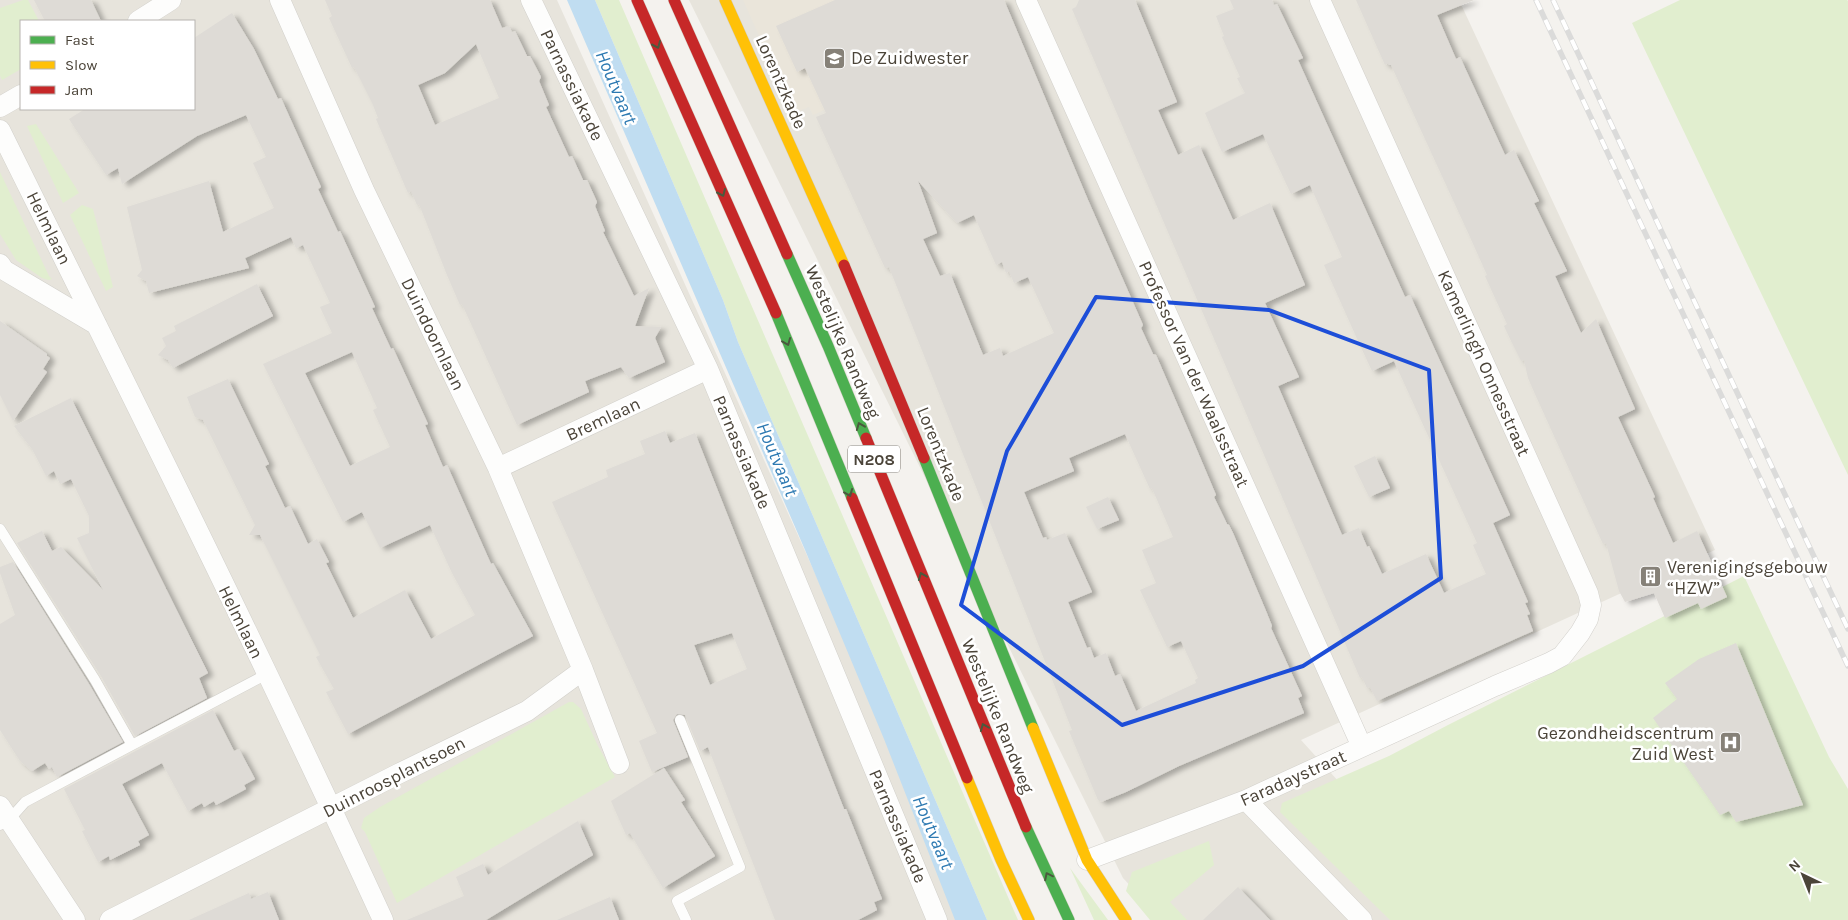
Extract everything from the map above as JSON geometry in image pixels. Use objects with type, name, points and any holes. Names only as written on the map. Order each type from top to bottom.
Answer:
[{"type":"main road","name":"N208","points":[[637,0],[778,321],[1001,860],[1029,920]]},
{"type":"main road","name":"Westelijke Randweg","points":[[674,0],[828,346],[1030,838],[1069,920]]},
{"type":"main road","name":"Lorentzkade","points":[[725,0],[858,296],[1087,860],[1126,920]]},
{"type":"street","points":[[140,20],[171,0]]},
{"type":"street","name":"Duindoornlaan","points":[[280,0],[364,190],[498,468],[583,670]]},
{"type":"street","name":"Parnassiakade","points":[[531,0],[708,370],[930,917]]},
{"type":"street","name":"Professor Van der Waalsstraat","points":[[1026,0],[1362,747]]},
{"type":"street","name":"Kamerlingh Onnesstraat","points":[[1320,0],[1588,593],[1591,605],[1588,619],[1580,633],[1562,656],[1495,686]]},
{"type":"street","points":[[0,107],[20,96]]},
{"type":"street","name":"Helmlaan","points":[[0,130],[267,674],[384,920]]},
{"type":"street","points":[[1,269],[97,325]]},
{"type":"street","name":"Bremlaan","points":[[498,468],[708,370]]},
{"type":"street","points":[[583,670],[619,764]]},
{"type":"street","name":"Duinroosplantsoen","points":[[110,920],[527,711],[583,670]]},
{"type":"street","name":"Faradaystraat","points":[[1087,860],[1246,800],[1495,686]]},
{"type":"street","points":[[1246,800],[1362,920]]},
{"type":"street","points":[[3,817],[75,920]]},
{"type":"lane","points":[[0,529],[96,680],[132,745]]},
{"type":"lane","points":[[3,817],[25,802],[267,674]]},
{"type":"lane","points":[[680,720],[740,866],[677,900],[686,920]]},
{"type":"highlighted area","points":[[1096,297],[1269,310],[1429,370],[1441,578],[1303,666],[1122,725],[961,605],[1007,451]]},
{"type":"shaded area","points":[[0,0],[557,0],[959,893],[976,920],[0,920]]},
{"type":"shaded area","points":[[689,0],[1459,0],[1715,550],[1301,740],[1464,920],[1162,920],[1123,878]]},
{"type":"shaded area","name":"De Zuidwester","points":[[743,0],[992,0],[908,73],[813,115],[809,107],[794,113]]},
{"type":"green space","points":[[28,0],[38,20],[20,20],[20,70],[2,80],[0,76],[0,8]]},
{"type":"green space","points":[[595,0],[619,0],[1018,920],[987,920],[738,342],[723,300]]},
{"type":"green space","points":[[1680,0],[1848,1],[1848,475],[1632,23]]},
{"type":"green space","points":[[36,124],[79,193],[63,203],[27,126]]},
{"type":"green space","points":[[0,172],[52,279],[42,278],[16,260],[0,234]]},
{"type":"green space","points":[[82,205],[93,209],[113,287],[106,291],[70,215]]},
{"type":"green space","points":[[1744,576],[1829,757],[1848,789],[1848,920],[1390,920],[1280,812],[1282,803],[1389,756]]},
{"type":"green space","points":[[569,702],[573,702],[581,709],[615,777],[397,903],[365,832],[361,828],[364,818],[380,807]]},
{"type":"green space","points":[[1209,841],[1214,865],[1170,902],[1187,920],[1150,920],[1126,891],[1132,872]]},
{"type":"green space","points":[[1070,868],[1108,920],[1094,920]]},
{"type":"water","name":"Houtvaart","points":[[567,0],[595,0],[723,300],[738,342],[987,920],[955,920],[884,739],[805,550]]},
{"type":"building","points":[[34,0],[91,0],[101,20],[44,20]]},
{"type":"building","points":[[325,0],[490,0],[502,28],[509,26],[512,32],[515,31],[527,56],[530,56],[541,77],[539,81],[549,105],[546,107],[569,157],[572,156],[583,180],[587,180],[597,202],[595,206],[605,231],[603,232],[634,296],[649,288],[635,326],[661,327],[655,338],[665,362],[629,378],[621,367],[585,381],[589,392],[517,425],[462,304],[460,305],[419,204],[417,205],[411,191],[408,193],[376,119],[378,118],[373,105],[354,67],[352,68],[329,18],[332,16]],"holes":[[[476,44],[499,98],[435,125],[418,85],[445,73]]]},
{"type":"building","points":[[835,0],[1004,0],[1143,325],[1141,328],[1153,354],[1156,355],[1216,495],[1214,497],[1233,533],[1272,626],[1271,628],[1302,696],[1298,698],[1304,713],[1179,766],[1126,792],[1101,802],[1098,800],[1069,731],[1072,730],[889,267],[885,268],[816,117],[826,113],[805,68],[797,72],[776,26]],"holes":[[[918,181],[957,223],[974,215],[996,265],[1002,262],[1006,273],[1009,271],[1014,283],[1028,277],[1054,333],[1003,356],[1000,348],[983,355],[950,273],[940,276],[923,239],[937,233]],[[1125,434],[1150,489],[1152,488],[1173,537],[1142,550],[1156,583],[1140,590],[1167,647],[1181,641],[1198,678],[1195,680],[1196,683],[1136,711],[1120,674],[1115,676],[1106,653],[1094,658],[1090,647],[1087,648],[1068,602],[1092,592],[1065,533],[1047,540],[1046,537],[1043,538],[1024,492],[1074,471],[1069,458]]]},
{"type":"building","points":[[1079,0],[1135,0],[1177,102],[1158,110],[1178,155],[1199,145],[1233,220],[1270,203],[1305,285],[1265,303],[1299,377],[1278,386],[1342,535],[1359,528],[1382,574],[1426,554],[1444,593],[1486,574],[1473,545],[1477,543],[1394,361],[1372,371],[1324,265],[1342,257],[1310,185],[1291,194],[1263,134],[1222,152],[1205,113],[1245,93],[1237,78],[1240,77],[1222,37],[1224,36],[1216,16],[1234,9],[1230,0],[1272,0],[1274,5],[1277,4],[1303,58],[1298,60],[1405,297],[1410,295],[1510,515],[1493,523],[1528,602],[1525,603],[1530,614],[1527,615],[1533,631],[1377,701],[1370,687],[1367,688],[1362,677],[1360,678],[1072,9],[1076,7]]},
{"type":"building","points":[[1356,0],[1474,0],[1437,15],[1456,59],[1460,57],[1505,155],[1514,150],[1539,201],[1534,203],[1567,271],[1555,276],[1581,333],[1596,319],[1635,409],[1618,417],[1655,497],[1653,498],[1673,543],[1697,531],[1727,597],[1701,609],[1698,603],[1665,618],[1654,593],[1625,602],[1619,591],[1606,543],[1603,544],[1535,394],[1528,378],[1524,360],[1521,361],[1504,326],[1507,324],[1485,276],[1487,275],[1391,65],[1388,63],[1385,65]]},
{"type":"building","points":[[232,13],[254,49],[278,99],[281,98],[321,187],[318,189],[338,232],[340,231],[375,307],[372,308],[391,349],[393,348],[428,424],[425,425],[443,467],[447,465],[491,564],[493,563],[533,636],[348,734],[326,692],[334,689],[316,657],[320,655],[260,535],[249,535],[255,525],[203,420],[195,417],[187,397],[228,379],[269,464],[265,466],[285,508],[290,506],[308,544],[317,539],[329,562],[326,563],[353,618],[405,590],[431,639],[475,615],[452,573],[430,525],[380,548],[362,512],[343,522],[263,364],[332,333],[320,307],[330,303],[303,245],[296,248],[291,237],[245,258],[249,268],[149,293],[146,281],[137,276],[142,270],[127,207],[209,181],[223,232],[274,208],[253,163],[266,157],[246,115],[197,136],[122,184],[118,168],[106,175],[69,119],[83,110],[195,110],[195,37]],"holes":[[[352,352],[377,408],[373,410],[390,447],[350,466],[305,373]]]},
{"type":"building","points":[[257,284],[273,316],[173,368],[168,360],[158,355],[166,346],[162,338],[176,331],[174,326]]},
{"type":"building","points":[[0,321],[50,358],[43,369],[47,372],[13,421],[0,395]]},
{"type":"building","points":[[71,398],[208,673],[199,678],[207,698],[135,736],[101,676],[17,543],[42,531],[52,551],[61,547],[103,590],[77,538],[89,533],[89,516],[71,479],[60,484],[54,471],[46,476],[32,449],[14,426]]},
{"type":"building","points":[[665,431],[670,443],[695,433],[844,809],[846,809],[882,899],[874,902],[877,910],[858,920],[775,920],[708,747],[700,751],[685,715],[677,714],[673,720],[688,757],[652,772],[639,741],[657,733],[552,502],[608,477],[606,470],[645,454],[640,441]],"holes":[[[732,633],[747,669],[710,685],[694,645]]]},
{"type":"building","points":[[1375,456],[1390,488],[1369,497],[1354,466]]},
{"type":"building","points":[[1108,497],[1119,520],[1097,529],[1086,507]]},
{"type":"building","points":[[13,562],[123,742],[57,777],[52,767],[49,769],[45,763],[32,771],[20,761],[0,730],[0,624],[15,615],[0,573],[0,567]]},
{"type":"building","points":[[1736,643],[1803,805],[1736,822],[1729,811],[1720,815],[1653,718],[1677,699],[1665,683],[1699,659]]},
{"type":"building","points":[[213,710],[234,751],[239,749],[255,779],[244,785],[246,789],[216,805],[214,801],[204,807],[202,803],[188,811],[162,763],[122,784],[149,835],[138,841],[140,845],[110,860],[109,856],[98,862],[82,831],[85,830],[64,789]]},
{"type":"building","points":[[664,768],[685,800],[681,802],[715,856],[663,888],[630,833],[626,835],[611,801]]},
{"type":"building","points":[[578,821],[593,855],[486,920],[407,920],[464,896],[456,877],[483,864],[488,875]]},
{"type":"building","points":[[1238,887],[1270,920],[1203,920]]},
{"type":"building","points":[[268,892],[279,920],[189,920],[249,893],[251,899]]},
{"type":"building","points":[[610,897],[619,920],[557,920]]},
{"type":"railway","points":[[1536,0],[1848,666]]},
{"type":"railway","points":[[1553,0],[1848,629]]},
{"type":"traffic: fast","points":[[787,254],[866,438]]},
{"type":"traffic: fast","points":[[776,313],[852,498]]},
{"type":"traffic: fast","points":[[924,458],[1033,728]]},
{"type":"traffic: fast","points":[[1026,827],[1069,920]]},
{"type":"traffic: slow","points":[[725,0],[844,265]]},
{"type":"traffic: slow","points":[[1033,728],[1087,860],[1126,920]]},
{"type":"traffic: slow","points":[[967,778],[1001,860],[1029,920]]},
{"type":"traffic: jam","points":[[637,0],[776,313]]},
{"type":"traffic: jam","points":[[674,0],[787,254]]},
{"type":"traffic: jam","points":[[844,265],[924,458]]},
{"type":"traffic: jam","points":[[866,438],[1026,827]]},
{"type":"traffic: jam","points":[[852,498],[967,778]]},
{"type":"place","name":"De Zuidwester","points":[[835,58]]},
{"type":"place","name":"Verenigingsgebouw “HZW”","points":[[1651,577]]},
{"type":"place","name":"Gezondheidscentrum Zuid West","points":[[1730,743]]}]
